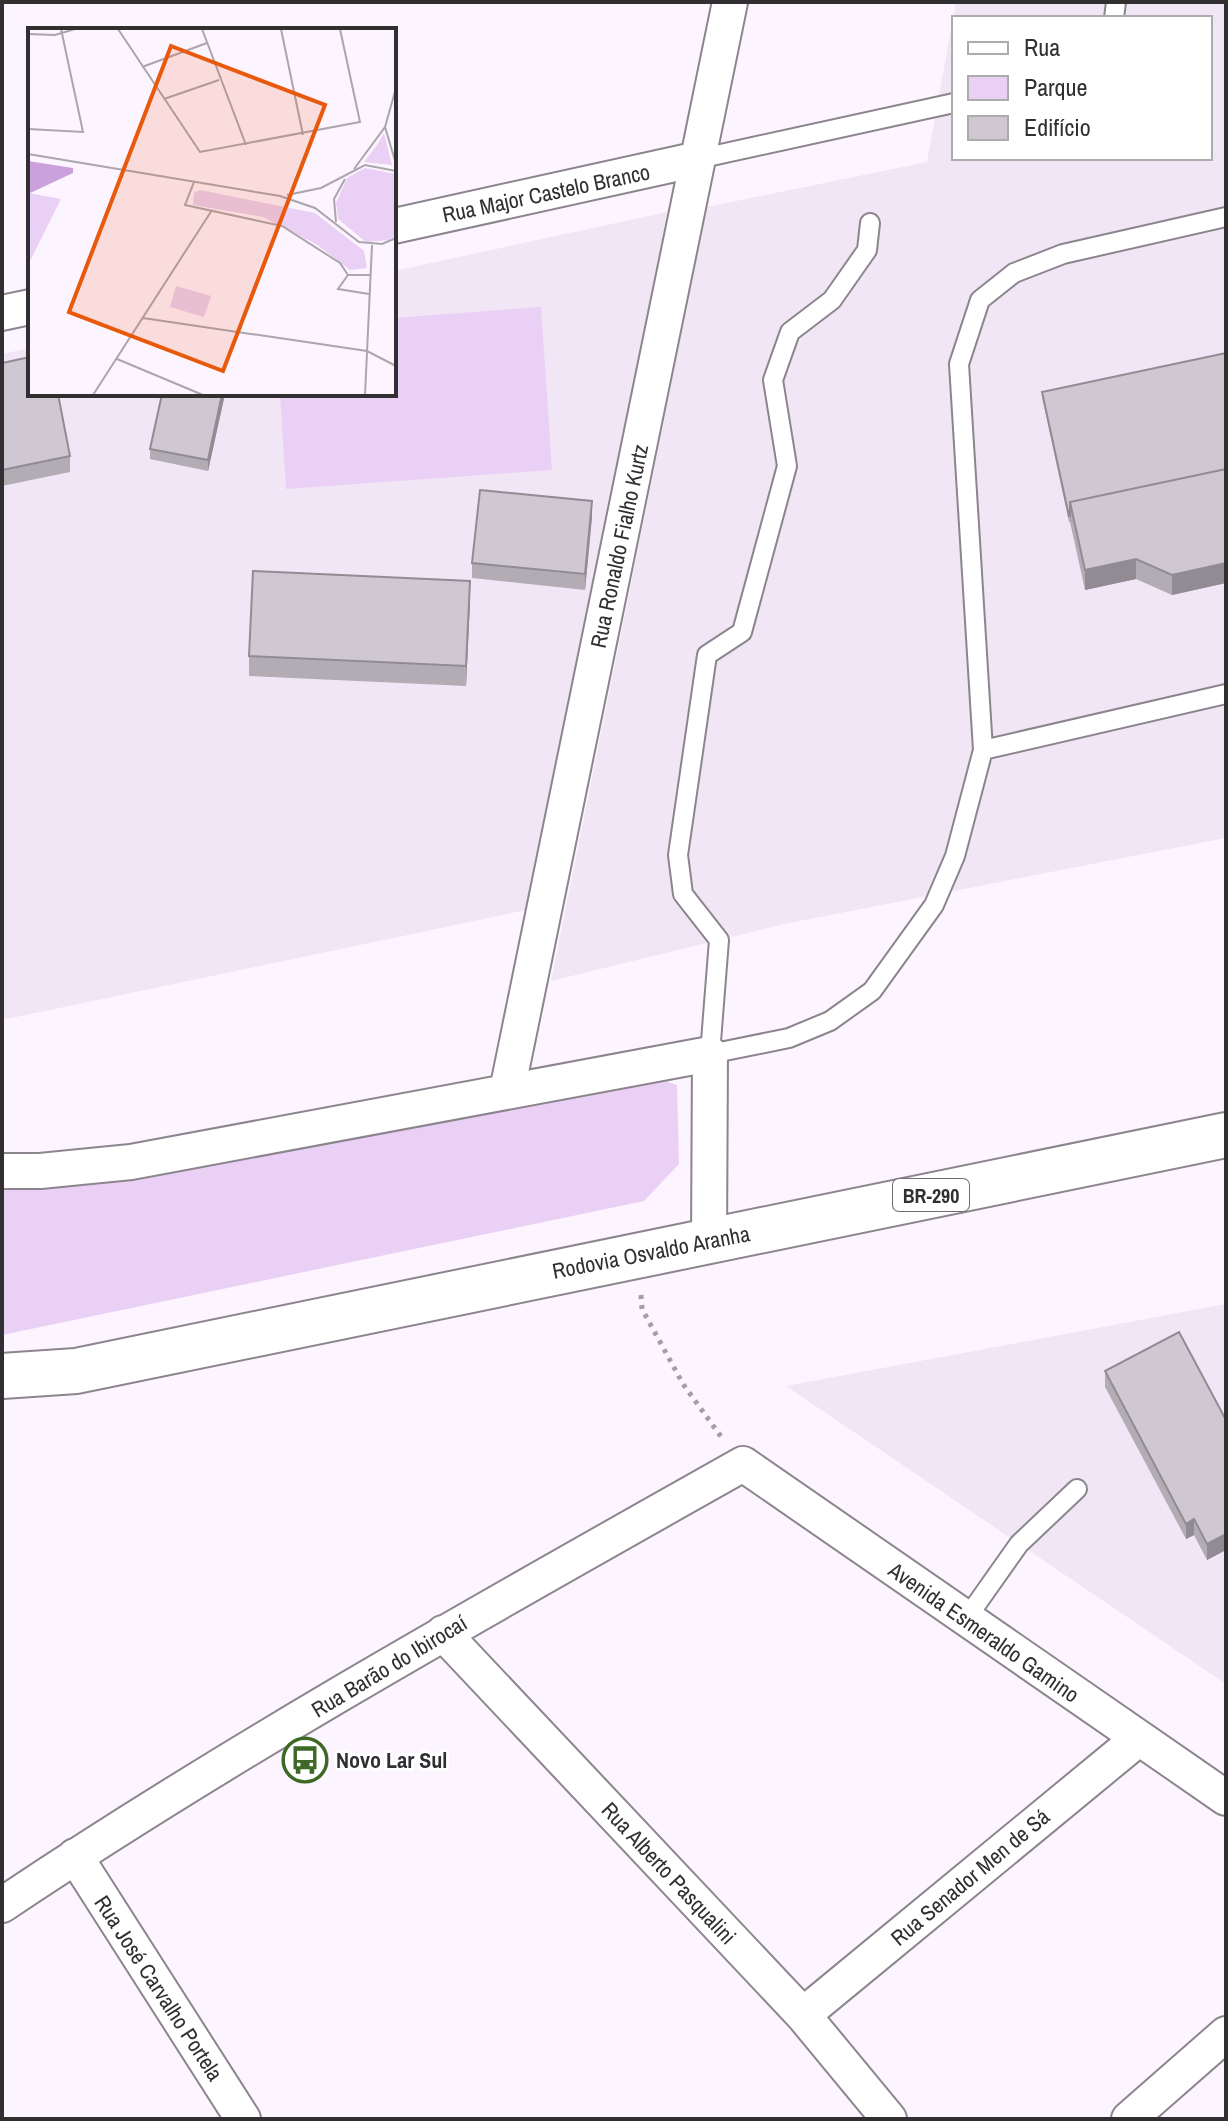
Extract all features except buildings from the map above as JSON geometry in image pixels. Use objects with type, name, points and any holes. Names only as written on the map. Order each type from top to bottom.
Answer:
[{"type":"highway","name":"Rodovia Osvaldo Aranha","points":[[76,1371],[1226,1135]]},
{"type":"highway","name":"BR-290","points":[[2,1376],[76,1371]]},
{"type":"highway","name":"BR-290","points":[[2,1406],[76,1371]]},
{"type":"street","name":"Rua Ronaldo Fialho Kurtz","points":[[507,1091],[730,2]]},
{"type":"street","name":"Rua Major Castelo Branco","points":[[396,226],[698,159]]},
{"type":"street","points":[[2,313],[28,307]]},
{"type":"street","points":[[2,1171],[40,1171],[131,1162],[710,1054],[709,1240]]},
{"type":"street","name":"Avenida Esmeraldo Gamino","points":[[743,1464],[1226,1798]]},
{"type":"street","name":"Rua Barão do Ibirocaí","points":[[2,1905],[75,1856],[443,1633],[743,1464]]},
{"type":"street","name":"Rua Alberto Pasqualini","points":[[443,1633],[803,2015],[889,2119]]},
{"type":"street","name":"Rua Senador Men de Sá","points":[[803,2015],[1138,1739]]},
{"type":"street","name":"Rua José Carvalho Portela","points":[[75,1856],[243,2119]]},
{"type":"street","points":[[1129,2119],[1226,2034]]},
{"type":"lane","points":[[698,159],[952,103]]},
{"type":"lane","points":[[870,223],[867,250],[832,300],[790,332],[773,380],[787,466],[742,632],[707,655],[678,855],[683,894],[719,940],[710,1054],[803,1032],[830,1021],[872,991],[934,905],[955,856],[983,750],[959,364],[980,300],[1014,273],[1063,254],[1226,217]]},
{"type":"lane","points":[[983,750],[1226,694]]},
{"type":"lane","points":[[966,1619],[1019,1544],[1077,1489]]},
{"type":"path","points":[[637,1254],[642,1309],[683,1384],[743,1464]]},
{"type":"shaded area","points":[[956,2],[1226,2],[1226,838],[789,923],[551,981],[707,207],[927,162],[952,24],[952,160],[1212,160],[1212,16],[953,16]]},
{"type":"shaded area","points":[[667,212],[536,908],[2,1020],[2,354],[28,348],[28,396],[396,396],[396,271]]},
{"type":"shaded area","points":[[1226,1304],[1226,1684],[786,1386]]},
{"type":"green space","points":[[541,307],[552,470],[286,489],[280,396],[396,396],[396,318]]},
{"type":"green space","points":[[654,1077],[677,1085],[679,1164],[644,1201],[2,1335],[2,1180],[133,1181]]},
{"type":"place","name":"Novo Lar Sul","points":[[305,1760]]}]
